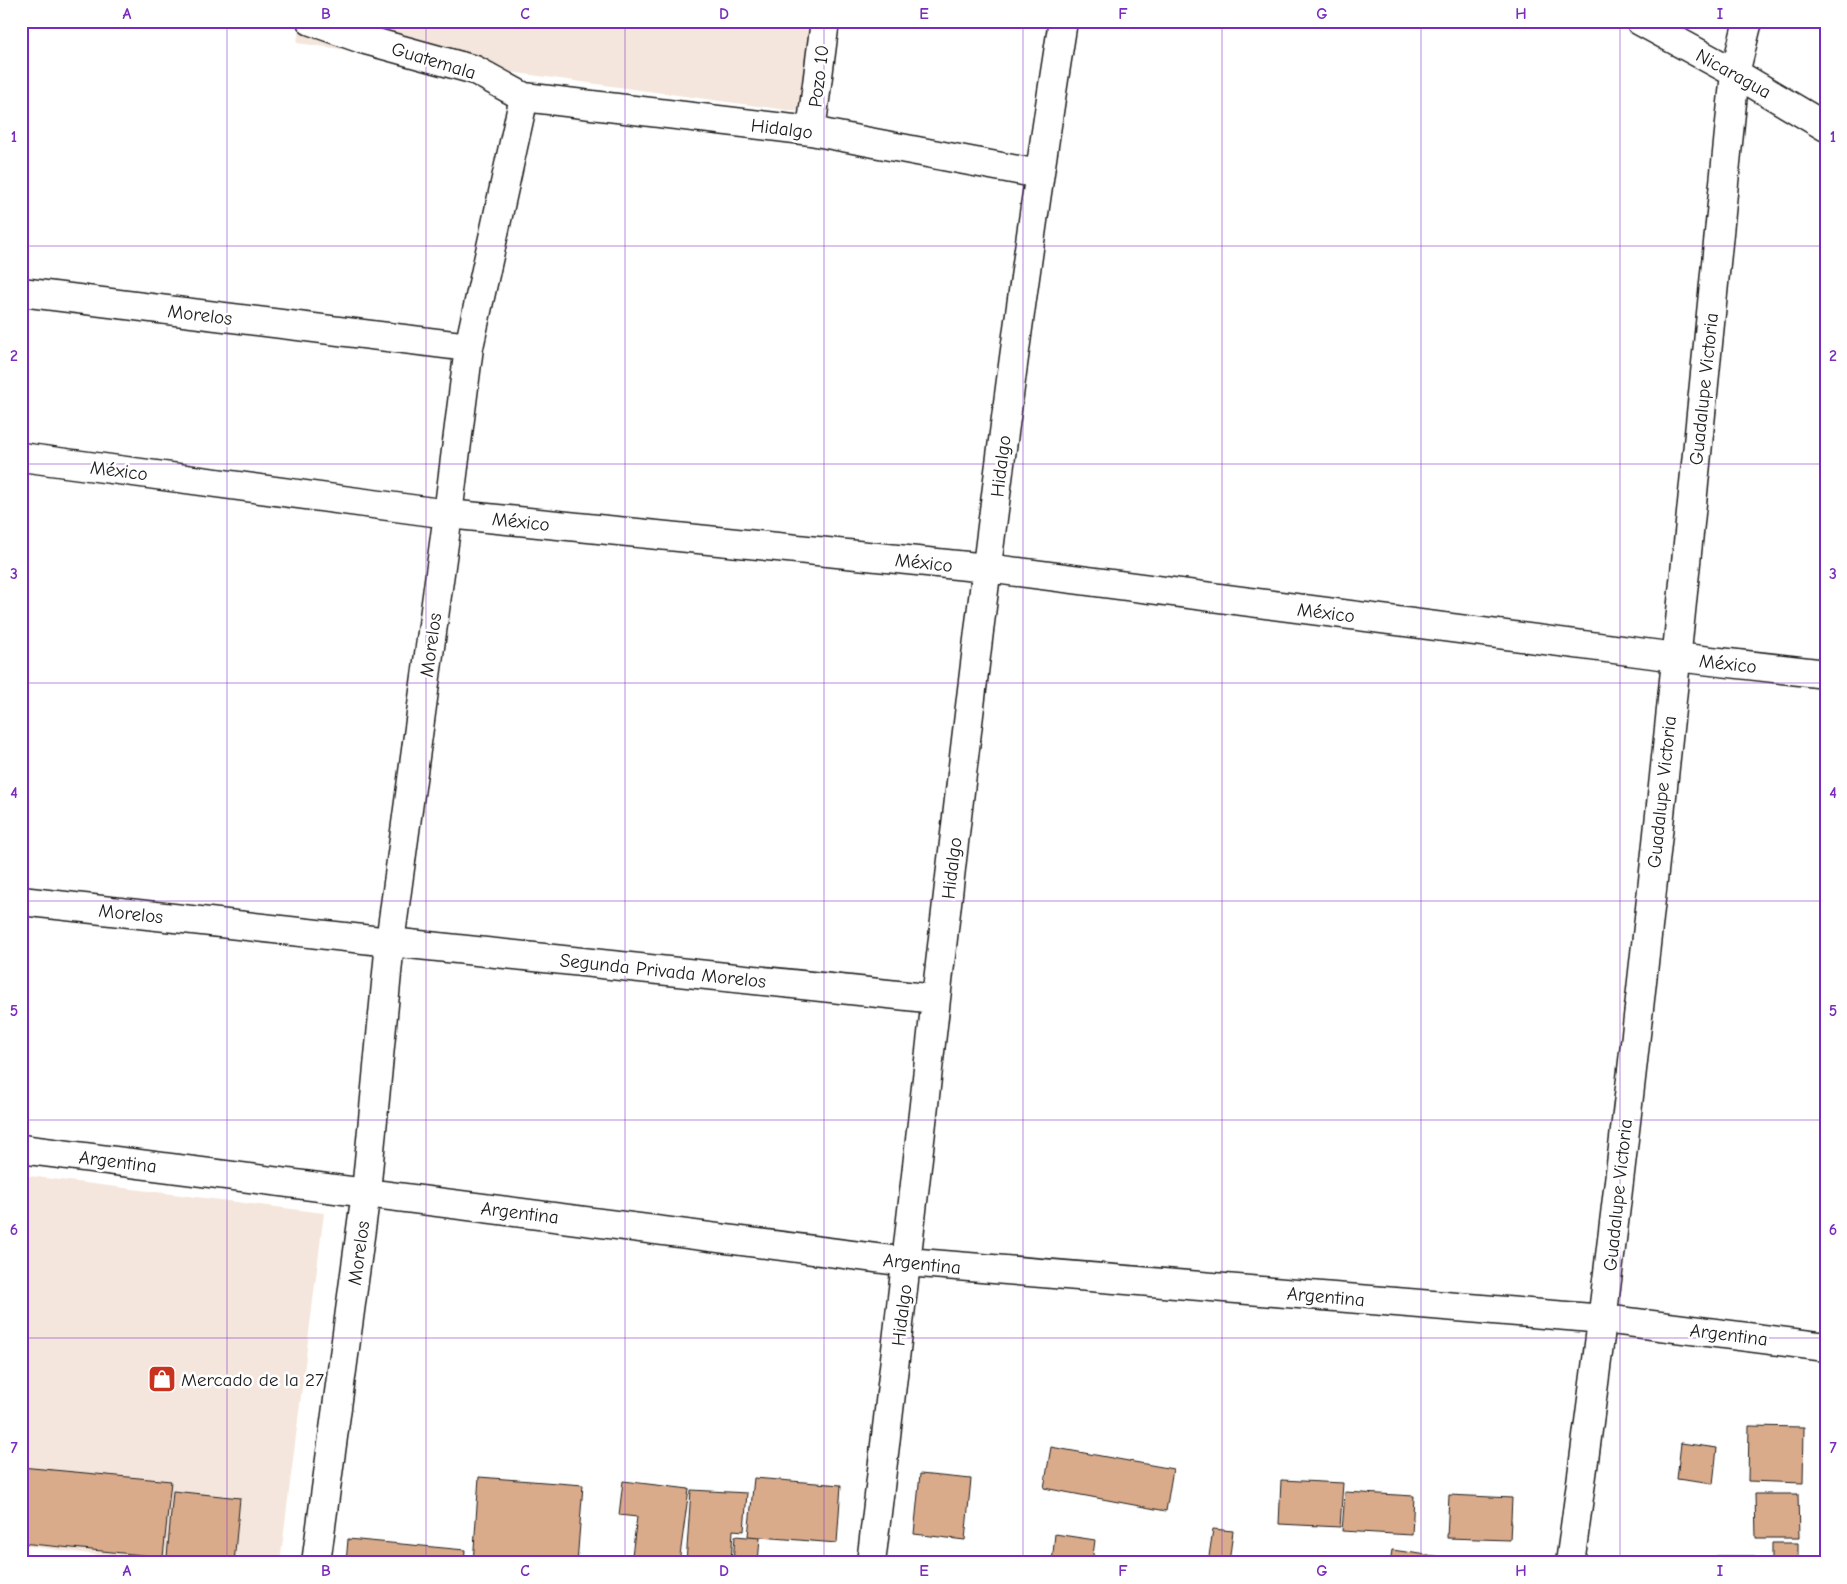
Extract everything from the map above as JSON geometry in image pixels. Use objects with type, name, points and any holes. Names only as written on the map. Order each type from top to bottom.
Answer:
[{"type":"street","name":"Guatemala","points":[[311,21],[362,39],[476,70],[524,97]]},
{"type":"street","name":"Pozo 10","points":[[811,131],[825,21]]},
{"type":"street","name":"Hidalgo","points":[[871,1563],[987,568],[1039,174],[1063,21]]},
{"type":"street","name":"Nicaragua","points":[[1640,21],[1735,73],[1826,127]]},
{"type":"street","name":"Guadalupe Victoria","points":[[1570,1563],[1604,1319],[1676,657],[1735,73],[1748,21]]},
{"type":"street","name":"Hidalgo","points":[[524,97],[811,131],[1039,174]]},
{"type":"street","name":"Morelos","points":[[316,1563],[366,1192],[390,942],[469,347],[524,97]]},
{"type":"street","name":"Morelos","points":[[21,292],[469,347]]},
{"type":"street","name":"México","points":[[21,457],[448,514],[987,568],[1676,657],[1826,674]]},
{"type":"street","name":"Morelos","points":[[21,901],[390,942]]},
{"type":"street","name":"Segunda Privada Morelos","points":[[390,942],[936,999]]},
{"type":"street","name":"Argentina","points":[[21,1149],[907,1262],[1604,1319],[1826,1346]]},
{"type":"shaded area","points":[[300,21],[835,21],[823,115],[297,43]]},
{"type":"shaded area","name":"Mercado de la 27","points":[[21,1175],[324,1213],[280,1563],[158,1563],[21,1545]]},
{"type":"building","points":[[1749,1426],[1804,1427],[1803,1483],[1748,1481]]},
{"type":"building","points":[[1681,1443],[1717,1448],[1713,1484],[1677,1479]]},
{"type":"building","points":[[1051,1447],[1173,1469],[1166,1511],[1044,1488]]},
{"type":"building","points":[[21,1467],[171,1481],[163,1557],[21,1543]]},
{"type":"building","points":[[920,1474],[971,1479],[965,1540],[914,1534]]},
{"type":"building","points":[[479,1477],[583,1485],[577,1563],[473,1563]]},
{"type":"building","points":[[754,1478],[841,1485],[837,1543],[748,1536]]},
{"type":"building","points":[[1281,1480],[1343,1483],[1340,1527],[1279,1524]]},
{"type":"building","points":[[623,1481],[689,1489],[679,1563],[631,1563],[637,1517],[619,1515]]},
{"type":"building","points":[[691,1490],[747,1493],[744,1531],[733,1530],[731,1563],[686,1563]]},
{"type":"building","points":[[173,1491],[240,1498],[234,1563],[167,1557]]},
{"type":"building","points":[[1345,1492],[1414,1496],[1412,1535],[1342,1531]]},
{"type":"building","points":[[1755,1494],[1798,1494],[1799,1538],[1756,1538]]},
{"type":"building","points":[[1449,1495],[1512,1498],[1510,1540],[1447,1538]]},
{"type":"building","points":[[1213,1529],[1233,1531],[1229,1563],[1208,1563]]},
{"type":"building","points":[[1055,1534],[1095,1540],[1092,1563],[1052,1563]]},
{"type":"building","points":[[735,1536],[760,1538],[758,1563],[733,1563]]},
{"type":"building","points":[[348,1539],[465,1550],[464,1563],[346,1563]]},
{"type":"building","points":[[1772,1543],[1798,1543],[1798,1563],[1772,1563]]},
{"type":"building","points":[[1392,1550],[1485,1563],[1390,1563]]},
{"type":"building","points":[[1716,1556],[1755,1556],[1755,1563],[1716,1563]]},
{"type":"building","points":[[972,1559],[1005,1563],[972,1563]]},
{"type":"place","name":"Mercado de la 27","points":[[162,1379]]}]
